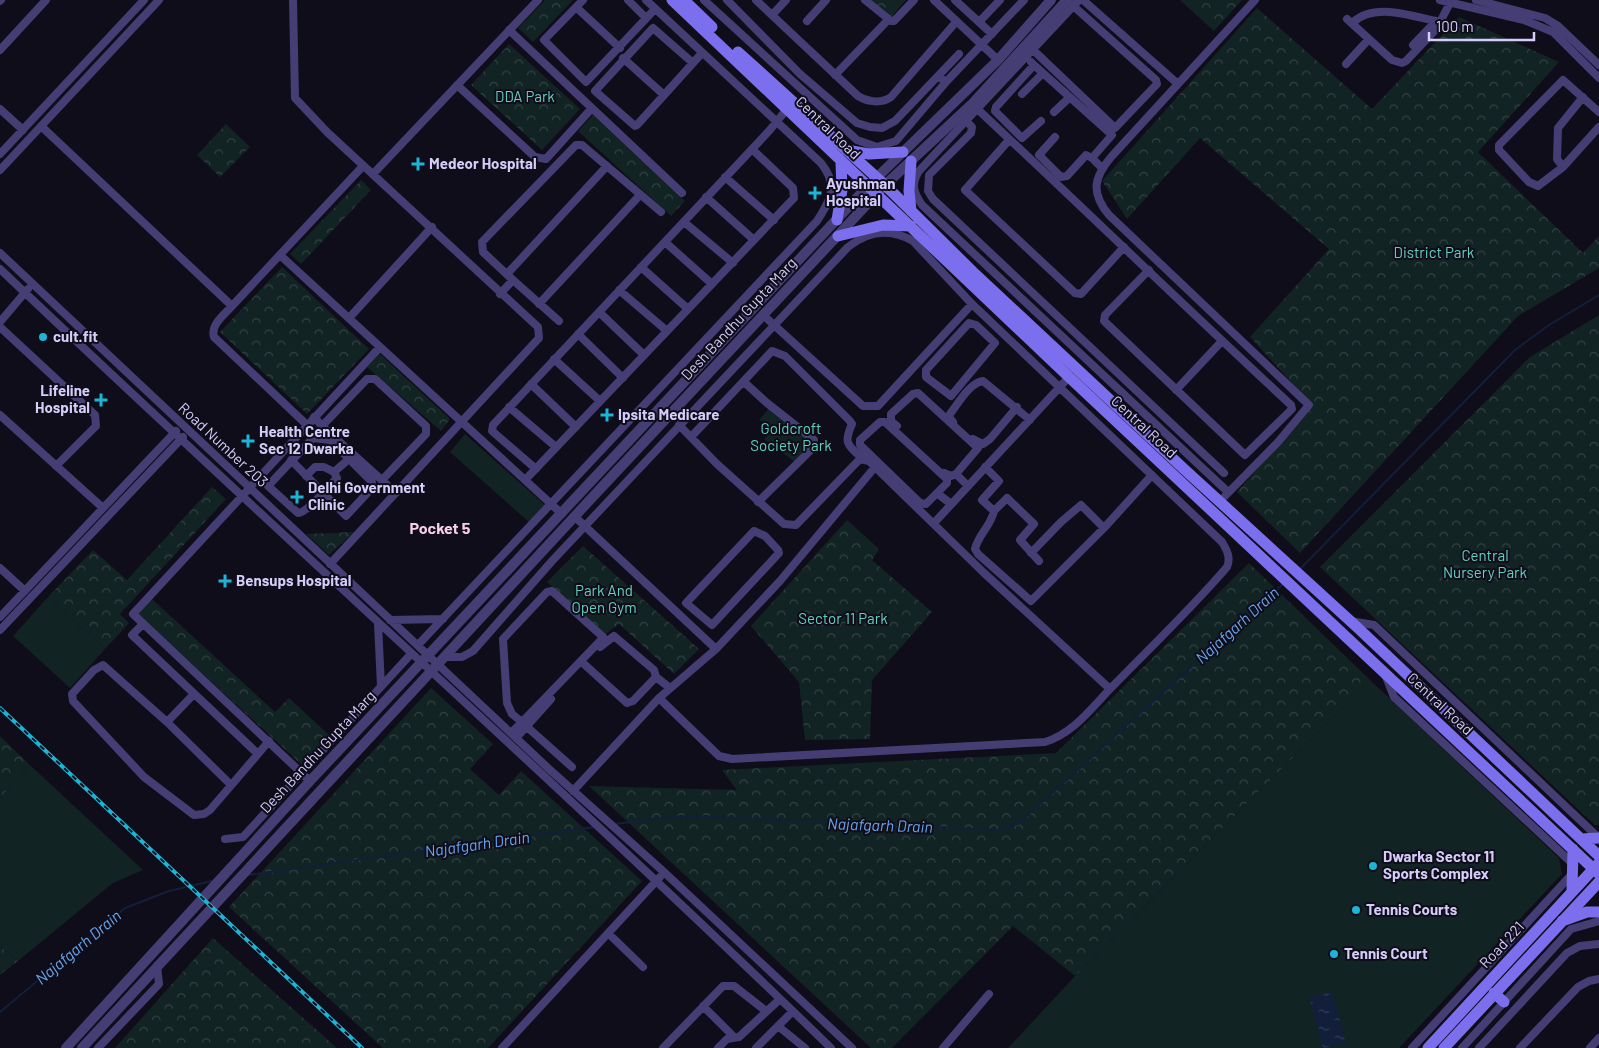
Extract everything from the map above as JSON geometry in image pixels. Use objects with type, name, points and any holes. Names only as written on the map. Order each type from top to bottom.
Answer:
[{"type":"main road","name":"Central Road","points":[[672,0],[868,186],[880,186],[912,211],[1219,502],[1350,621],[1599,856]]},
{"type":"main road","name":"Central Road","points":[[684,0],[845,150],[880,186],[911,226],[1069,377],[1573,849],[1597,868]]},
{"type":"main road","points":[[845,150],[869,154],[903,152]]},
{"type":"main road","points":[[911,161],[909,190],[912,211]]},
{"type":"main road","points":[[837,220],[842,190],[841,162]]},
{"type":"main road","points":[[838,236],[883,225],[911,226]]},
{"type":"main road","points":[[1581,839],[1599,838]]},
{"type":"main road","points":[[1572,891],[1573,849]]},
{"type":"main road","name":"Road 221","points":[[1428,1048],[1459,1005],[1597,868]]},
{"type":"main road","name":"Road 221","points":[[1444,1048],[1599,882]]},
{"type":"main road","points":[[1560,922],[1587,912],[1599,912]]},
{"type":"main road","points":[[1494,993],[1504,1002]]},
{"type":"street","points":[[0,50],[46,0]]},
{"type":"street","points":[[0,170],[159,0]]},
{"type":"street","points":[[293,0],[295,98],[363,166],[538,327],[539,338],[330,564]]},
{"type":"street","points":[[373,174],[538,0]]},
{"type":"street","points":[[583,0],[546,38],[545,43],[586,82]]},
{"type":"street","points":[[628,0],[646,18]]},
{"type":"street","points":[[418,645],[552,505],[817,221],[830,202],[832,186],[829,173],[821,163],[795,141],[646,0]]},
{"type":"street","points":[[704,0],[857,140],[877,147],[896,141],[946,82],[1024,0]]},
{"type":"street","points":[[727,0],[800,74],[857,123],[870,127],[882,128],[895,121],[959,54]]},
{"type":"street","points":[[756,0],[864,100],[878,101],[887,99],[959,24]]},
{"type":"street","points":[[772,15],[786,0]]},
{"type":"street","points":[[807,21],[826,0]]},
{"type":"street","points":[[865,0],[888,20],[894,21],[914,0]]},
{"type":"street","points":[[934,0],[998,60]]},
{"type":"street","points":[[955,0],[992,34]]},
{"type":"street","points":[[979,22],[1000,0]]},
{"type":"street","name":"Desh Bandhu Gupta Marg","points":[[82,1048],[574,516],[838,236],[880,186],[903,152],[998,60],[1051,0]]},
{"type":"street","points":[[1084,0],[1178,84]]},
{"type":"street","points":[[1219,502],[1278,442],[1310,405],[1108,215],[1099,203],[1096,191],[1097,179],[1102,168],[1256,0]]},
{"type":"street","points":[[1440,0],[1524,20],[1553,32],[1599,78]]},
{"type":"street","points":[[1476,0],[1545,18],[1558,26],[1599,65]]},
{"type":"street","points":[[0,154],[140,1],[148,11]]},
{"type":"street","points":[[1071,2],[1156,80],[1157,84],[1168,95]]},
{"type":"street","name":"Desh Bandhu Gupta Marg","points":[[880,186],[964,118],[1071,2]]},
{"type":"street","points":[[1413,45],[1438,21],[1450,3]]},
{"type":"street","points":[[576,7],[620,48]]},
{"type":"street","points":[[576,93],[655,9]]},
{"type":"street","points":[[1391,12],[1438,21],[1440,25],[1402,63],[1392,60],[1349,21],[1369,13],[1391,12]]},
{"type":"street","points":[[835,75],[888,20]]},
{"type":"street","points":[[586,102],[623,58],[653,28],[693,63]]},
{"type":"street","points":[[509,30],[682,193]]},
{"type":"street","points":[[1346,64],[1369,39]]},
{"type":"street","points":[[1030,47],[1115,128],[1157,84]]},
{"type":"street","points":[[595,91],[635,126],[702,53]]},
{"type":"street","points":[[1022,55],[1112,135],[1092,158]]},
{"type":"street","points":[[623,58],[664,96]]},
{"type":"street","points":[[1034,65],[996,107],[995,111],[1022,138],[1041,121]]},
{"type":"street","points":[[1022,94],[1043,73]]},
{"type":"street","points":[[793,82],[800,74]]},
{"type":"street","points":[[938,76],[946,82]]},
{"type":"street","points":[[1599,112],[1565,80],[1560,80],[1499,145],[1498,150],[1529,182],[1538,186],[1563,167],[1599,127]]},
{"type":"street","points":[[457,86],[535,157],[541,160],[550,171]]},
{"type":"street","points":[[1054,112],[1070,97]]},
{"type":"street","points":[[1563,167],[1557,159],[1558,128],[1583,97]]},
{"type":"street","points":[[975,107],[1149,270],[1291,405],[1292,409],[1244,455],[1103,318],[1149,270]]},
{"type":"street","points":[[541,160],[546,159],[592,108]]},
{"type":"street","points":[[0,109],[23,130]]},
{"type":"street","points":[[536,469],[492,430],[492,425],[684,222],[787,109]]},
{"type":"street","points":[[1224,474],[933,199],[928,191],[928,175],[971,132],[972,127],[964,118],[919,170],[914,179],[915,195],[922,205],[1228,492]]},
{"type":"street","points":[[41,126],[232,306]]},
{"type":"street","points":[[795,141],[807,129]]},
{"type":"street","points":[[1055,137],[1039,155],[1061,177],[1067,176],[1086,155],[1102,168]]},
{"type":"street","points":[[1009,140],[964,190],[992,218],[1078,294],[1094,282],[1124,247]]},
{"type":"street","points":[[559,321],[483,252],[482,242],[550,171],[579,144],[661,212]]},
{"type":"street","points":[[525,480],[794,198],[793,188],[752,149]]},
{"type":"street","points":[[307,426],[214,337],[214,327],[363,166]]},
{"type":"street","points":[[507,274],[607,166]]},
{"type":"street","points":[[725,177],[774,220]]},
{"type":"street","name":"Desh Bandhu Gupta Marg","points":[[66,1048],[199,905],[307,777],[429,656],[868,186]]},
{"type":"street","points":[[539,304],[640,195]]},
{"type":"street","points":[[706,197],[754,240]]},
{"type":"street","points":[[684,222],[732,263]]},
{"type":"street","points":[[350,317],[432,228]]},
{"type":"street","points":[[437,664],[462,657],[473,651],[584,526],[848,247],[859,238],[874,233],[890,232],[902,234],[913,241],[972,304],[1181,502],[1222,542],[1227,550],[1228,564],[1183,617],[1060,738],[1045,742],[732,759],[719,756],[659,698]]},
{"type":"street","points":[[665,242],[712,284]]},
{"type":"street","name":"Road Number 203","points":[[0,253],[437,664]]},
{"type":"street","points":[[280,254],[350,317],[461,423],[562,514]]},
{"type":"street","points":[[641,267],[688,309]]},
{"type":"street","name":"Road Number 203","points":[[0,269],[180,440],[421,664],[437,664]]},
{"type":"street","points":[[500,294],[514,280]]},
{"type":"street","points":[[0,322],[33,284]]},
{"type":"street","points":[[619,290],[667,331]]},
{"type":"street","points":[[763,315],[863,406],[871,408],[878,406],[972,304]]},
{"type":"street","points":[[599,312],[644,355]]},
{"type":"street","points":[[995,343],[976,325],[969,323],[926,370],[925,374],[950,396],[1004,334]]},
{"type":"street","points":[[0,327],[95,415],[96,426],[56,466]]},
{"type":"street","points":[[1063,338],[1071,330]]},
{"type":"street","points":[[578,334],[623,378]]},
{"type":"street","points":[[1176,390],[1222,341]]},
{"type":"street","points":[[307,777],[134,614],[240,496],[380,347]]},
{"type":"street","points":[[691,437],[772,351],[785,356],[852,424],[846,436],[848,445],[875,467],[990,579],[1110,689]]},
{"type":"street","points":[[554,359],[600,401]]},
{"type":"street","points":[[934,523],[1069,377]]},
{"type":"street","points":[[322,426],[367,379],[376,379],[426,426],[426,434],[382,480]]},
{"type":"street","points":[[744,382],[766,404],[804,431],[814,440],[815,444],[758,502]]},
{"type":"street","points":[[1017,407],[990,439],[982,444],[976,442],[949,417],[978,382],[988,384],[1017,407],[1030,420]]},
{"type":"street","points":[[531,384],[576,427]]},
{"type":"street","points":[[978,451],[956,474],[948,476],[891,421],[892,414],[913,394],[918,393],[977,447],[999,481],[982,500],[994,511]]},
{"type":"street","points":[[509,407],[556,447]]},
{"type":"street","points":[[0,415],[103,508]]},
{"type":"street","points":[[314,418],[396,493]]},
{"type":"street","points":[[880,422],[885,422],[948,479],[947,484],[937,493],[926,504],[920,503],[860,445],[860,440],[880,422]]},
{"type":"street","points":[[0,617],[182,425]]},
{"type":"street","points":[[678,425],[758,502],[784,524],[796,525],[860,459],[863,459]]},
{"type":"street","points":[[1166,434],[1173,426]]},
{"type":"street","points":[[0,630],[188,431]]},
{"type":"street","points":[[258,496],[268,486],[291,460],[310,440],[319,437],[330,440],[371,480],[371,489],[346,516],[291,460]]},
{"type":"street","points":[[334,472],[349,459]]},
{"type":"street","points":[[268,486],[298,513],[304,511],[337,478],[334,472],[324,467],[314,467],[306,476]]},
{"type":"street","points":[[573,791],[659,698],[716,649],[780,581],[875,467]]},
{"type":"street","points":[[956,474],[968,486]]},
{"type":"street","points":[[1039,561],[1020,540],[1034,524],[1007,498],[994,511],[992,520],[976,543],[975,549],[978,554],[1031,600],[1104,528],[1152,475]]},
{"type":"street","points":[[937,493],[951,504]]},
{"type":"street","points":[[1181,502],[1192,493]]},
{"type":"street","points":[[1031,553],[1082,505],[1104,528]]},
{"type":"street","points":[[574,516],[716,649]]},
{"type":"street","points":[[701,635],[712,625],[779,554],[778,550],[765,536],[756,531],[687,601],[687,604],[712,625]]},
{"type":"street","points":[[0,568],[25,592]]},
{"type":"street","points":[[524,724],[603,637],[552,591],[547,592],[506,633],[503,639],[507,703],[512,714],[572,767]]},
{"type":"street","points":[[390,620],[443,619]]},
{"type":"street","points":[[1350,621],[1374,625],[1599,838]]},
{"type":"street","points":[[143,624],[132,635],[258,754]]},
{"type":"street","points":[[378,624],[381,686]]},
{"type":"street","points":[[513,735],[610,637],[614,636],[654,670],[656,677],[670,688]]},
{"type":"street","points":[[225,839],[243,837],[307,777],[381,686],[411,654]]},
{"type":"street","points":[[437,664],[852,1048]]},
{"type":"street","points":[[437,664],[578,808],[657,880],[831,1048]]},
{"type":"street","points":[[584,664],[627,703],[633,701],[656,677]]},
{"type":"street","points":[[230,785],[167,722],[103,665],[94,670],[71,697],[110,743],[144,777],[194,815],[204,814],[258,754],[269,741]]},
{"type":"street","points":[[1385,673],[1394,697],[1573,869],[1459,1005],[1412,1048]]},
{"type":"street","points":[[167,722],[194,694]]},
{"type":"street","points":[[502,1048],[664,872]]},
{"type":"street","points":[[1462,1048],[1571,930],[1599,921]]},
{"type":"street","points":[[608,933],[643,967]]},
{"type":"street","points":[[1479,1048],[1567,953],[1573,948],[1599,944]]},
{"type":"street","points":[[98,1048],[159,984],[157,966]]},
{"type":"street","points":[[1520,1048],[1578,987],[1589,981],[1599,979]]},
{"type":"street","points":[[663,1048],[722,986],[734,986],[766,1011]]},
{"type":"street","points":[[943,1048],[989,994]]},
{"type":"street","points":[[718,1048],[727,1039],[734,1036],[739,1037],[780,999]]},
{"type":"street","points":[[703,1006],[734,1036]]},
{"type":"street","points":[[756,1048],[793,1011]]},
{"type":"street","points":[[778,1026],[805,1048]]},
{"type":"street","points":[[1590,1048],[1599,1038]]},
{"type":"green space","points":[[545,0],[573,0],[533,42],[518,28]]},
{"type":"green space","points":[[869,0],[906,0],[889,19]]},
{"type":"green space","points":[[1180,0],[1242,0],[1214,31]]},
{"type":"green space","name":"District Park","points":[[1257,8],[1372,109],[1459,17],[1559,62],[1478,152],[1583,253],[1599,236],[1599,268],[1518,316],[1300,553],[1237,492],[1313,406],[1250,337],[1329,249],[1200,138],[1127,219],[1102,181]]},
{"type":"green space","name":"DDA Park","points":[[509,44],[580,109],[542,150],[471,85]]},
{"type":"green space","points":[[593,115],[685,201],[671,216],[578,131]]},
{"type":"green space","points":[[226,124],[250,147],[220,177],[197,155]]},
{"type":"green space","points":[[361,180],[371,190],[301,264],[290,254]]},
{"type":"green space","points":[[282,267],[369,349],[307,414],[220,332]]},
{"type":"green space","name":"Central Nursery Park","points":[[1599,315],[1599,825],[1595,825],[1320,567],[1530,357]]},
{"type":"green space","points":[[379,353],[450,419],[441,431],[367,367]]},
{"type":"green space","name":"Goldcroft Society Park","points":[[771,406],[789,421],[793,418],[818,440],[795,462],[764,439],[773,430],[759,420]]},
{"type":"green space","points":[[465,434],[545,505],[530,523],[450,452]]},
{"type":"green space","points":[[212,487],[226,499],[120,614],[129,623],[105,649],[48,597],[93,550],[127,580]]},
{"type":"green space","name":"Sector 11 Park","points":[[847,520],[879,549],[872,560],[932,612],[872,680],[870,739],[805,740],[799,682],[751,626]]},
{"type":"green space","points":[[354,532],[329,555],[306,534]]},
{"type":"green space","name":"Park And Open Gym","points":[[583,546],[699,649],[674,674],[619,624],[604,635],[547,582]]},
{"type":"green space","points":[[1249,563],[1370,680],[1075,976],[1013,926],[892,1048],[871,1048],[589,786],[737,790],[722,770],[1056,753]]},
{"type":"green space","points":[[48,597],[105,649],[70,688],[13,636]]},
{"type":"green space","points":[[152,599],[275,712],[289,698],[329,735],[302,765],[138,614]]},
{"type":"green space","name":"Dwarka Sector 11 Sports Complex","points":[[1370,680],[1559,858],[1562,874],[1399,1048],[1008,1048],[1075,976]]},
{"type":"green space","points":[[431,688],[493,744],[470,769],[499,795],[521,771],[642,881],[488,1048],[383,1048],[229,907]]},
{"type":"green space","points":[[0,736],[30,765],[0,798]]},
{"type":"green space","points":[[30,765],[143,870],[113,883],[18,961],[0,946],[0,798]]},
{"type":"green space","points":[[213,938],[337,1048],[115,1048]]},
{"type":"green space","points":[[0,946],[18,961],[0,975]]},
{"type":"water","points":[[1332,992],[1346,1043],[1323,1048],[1309,997]]},
{"type":"waterway","name":"Najafgarh Drain","points":[[1300,569],[1515,350],[1549,325],[1599,295]]},
{"type":"waterway","name":"Najafgarh Drain","points":[[615,824],[669,817],[696,816],[997,830],[1018,824],[1283,584]]},
{"type":"waterway","name":"Najafgarh Drain","points":[[248,875],[595,827]]},
{"type":"waterway","name":"Najafgarh Drain","points":[[0,1012],[125,908],[169,891],[212,881]]},
{"type":"railway","points":[[0,708],[362,1048]]},
{"type":"place","name":"Medeor Hospital","points":[[418,164]]},
{"type":"place","name":"Ayushman Hospital","points":[[815,193]]},
{"type":"place","name":"cult.fit","points":[[43,337]]},
{"type":"place","name":"Lifeline Hospital","points":[[101,400]]},
{"type":"place","name":"Ipsita Medicare","points":[[607,415]]},
{"type":"place","name":"Health Centre Sec 12 Dwarka","points":[[248,441]]},
{"type":"place","name":"Delhi Government Clinic","points":[[297,497]]},
{"type":"place","name":"Bensups Hospital","points":[[225,581]]},
{"type":"place","name":"Dwarka Sector 11 Sports Complex","points":[[1373,866]]},
{"type":"place","name":"Tennis Courts","points":[[1356,910]]},
{"type":"place","name":"Tennis Court","points":[[1334,954]]},
{"type":"district","name":"Pocket 5","points":[[440,528]]}]
